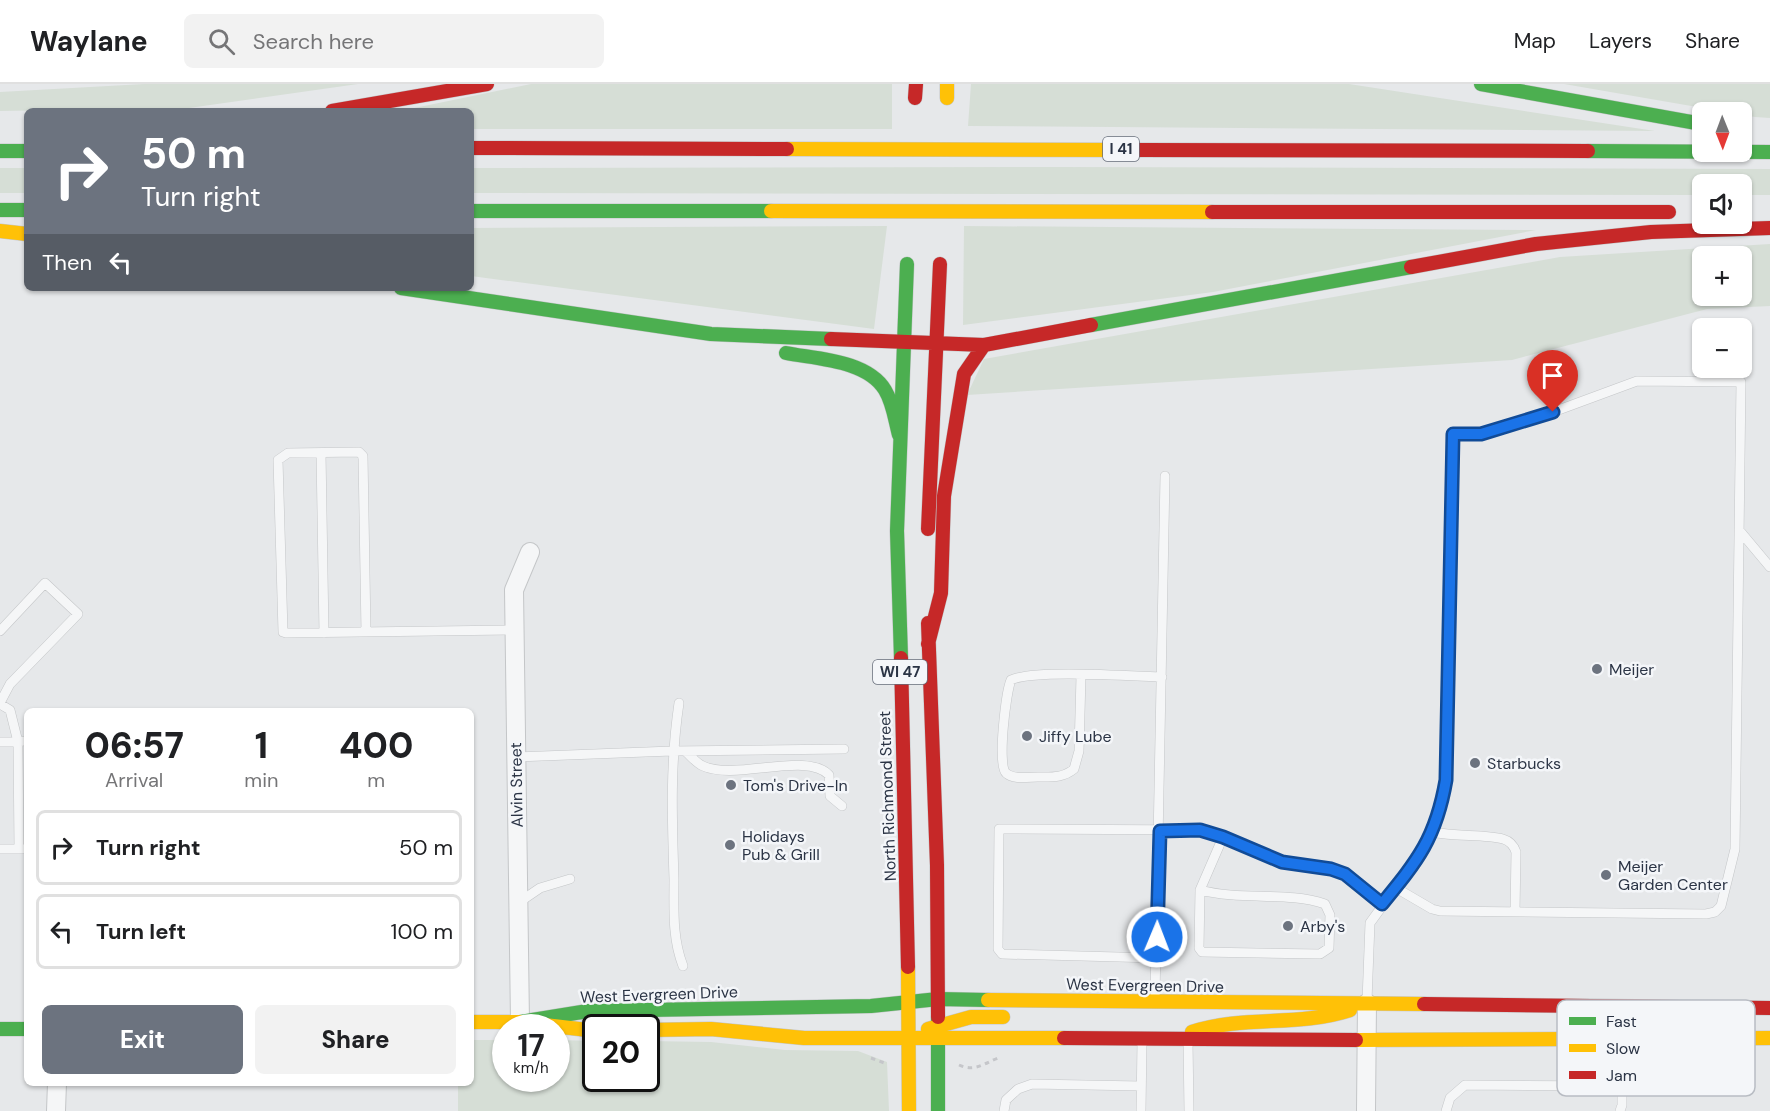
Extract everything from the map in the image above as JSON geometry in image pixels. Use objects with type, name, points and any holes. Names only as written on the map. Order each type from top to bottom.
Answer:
[{"type":"main road","points":[[349,108],[487,84]]},
{"type":"main road","points":[[1481,84],[1692,122]]},
{"type":"main road","name":"I 41","points":[[474,148],[1770,152]]},
{"type":"main road","points":[[0,151],[23,150]]},
{"type":"main road","points":[[0,210],[24,210]]},
{"type":"main road","points":[[474,211],[1679,212]]},
{"type":"main road","points":[[711,334],[984,345],[1536,244],[1651,232],[1770,228]]},
{"type":"main road","points":[[0,231],[24,234]]},
{"type":"main road","name":"North Richmond Street","points":[[908,264],[899,435],[897,615],[906,846],[909,1111]]},
{"type":"main road","name":"WI 47","points":[[938,1111],[937,865],[928,644],[928,502],[939,264]]},
{"type":"main road","points":[[421,291],[711,334],[848,366],[872,376],[885,390],[899,435]]},
{"type":"main road","points":[[928,644],[941,593],[944,496],[964,374],[984,345]]},
{"type":"main road","name":"West Evergreen Drive","points":[[569,1014],[588,1011],[908,1006],[938,999],[1557,1007]]},
{"type":"main road","points":[[1170,1016],[1216,1002]]},
{"type":"main road","points":[[1174,1039],[1206,1026],[1232,1020],[1317,1021],[1367,1003]]},
{"type":"main road","points":[[660,1027],[683,1021],[873,1018],[908,1006]]},
{"type":"main road","points":[[1515,1019],[1549,1007]]},
{"type":"main road","name":"West Evergreen Drive","points":[[1755,1008],[1770,1008]]},
{"type":"main road","points":[[660,1030],[711,1029],[804,1038],[908,1038],[938,1031],[971,1017],[1018,1017]]},
{"type":"main road","name":"West Evergreen Drive","points":[[474,1022],[492,1022]]},
{"type":"main road","points":[[1367,1039],[1398,1026]]},
{"type":"main road","points":[[0,1029],[24,1029]]},
{"type":"main road","points":[[938,1031],[1188,1040],[1557,1038]]},
{"type":"street","name":"Alvin Street","points":[[520,1014],[514,590],[530,552]]},
{"type":"street","points":[[1366,1111],[1367,1003]]},
{"type":"street","points":[[56,1111],[57,1086]]},
{"type":"lane","points":[[1367,1003],[1369,930],[1375,913],[1382,904],[1413,868],[1433,832],[1446,780],[1453,434],[1481,434],[1553,412],[1637,381],[1741,382],[1735,849],[1721,906],[1715,912],[1706,914],[1440,911],[1432,909],[1396,888]]},
{"type":"lane","points":[[366,632],[363,456],[359,452],[288,453],[278,460],[283,632],[324,633],[515,630]]},
{"type":"lane","points":[[321,453],[324,633]]},
{"type":"lane","points":[[1155,1001],[1165,476]]},
{"type":"lane","points":[[1739,530],[1770,567]]},
{"type":"lane","points":[[0,631],[45,583],[78,614],[10,684],[0,704],[10,710],[22,742],[23,849],[0,849]]},
{"type":"lane","points":[[1081,676],[1079,751],[1074,769],[1061,777],[1015,777],[1006,774],[1003,768],[1006,692],[1011,680],[1029,675],[1162,677]]},
{"type":"lane","points":[[678,703],[672,751],[675,923],[678,953],[682,966]]},
{"type":"lane","points":[[0,742],[22,742]]},
{"type":"lane","points":[[516,757],[672,751],[844,749]]},
{"type":"lane","points":[[685,751],[701,765],[713,769],[774,769],[808,765],[819,767],[829,776],[830,796],[842,806]]},
{"type":"lane","points":[[1156,958],[1002,954],[998,949],[999,830],[1200,830],[1223,837],[1282,862],[1331,869],[1345,874],[1382,904]]},
{"type":"lane","points":[[1433,832],[1462,837],[1502,838],[1512,844],[1516,852],[1515,912]]},
{"type":"lane","points":[[1200,890],[1240,898],[1314,899],[1325,903],[1330,915],[1329,948],[1320,954],[1202,952],[1199,948],[1200,890],[1223,837]]},
{"type":"lane","points":[[518,903],[540,888],[570,879]]},
{"type":"lane","points":[[1141,1111],[1142,1039]]},
{"type":"lane","points":[[1188,1040],[1189,1111]]},
{"type":"lane","points":[[1004,1111],[1006,1100],[1018,1089],[1032,1084],[1141,1086]]},
{"type":"lane","points":[[1446,1111],[1450,1098],[1465,1085],[1557,1086]]},
{"type":"lane","points":[[1620,1111],[1621,1096]]},
{"type":"path","points":[[960,1065],[966,1068],[978,1067],[1005,1055]]},
{"type":"shaded area","points":[[144,84],[358,84],[189,108],[24,108],[24,111],[0,111],[0,92]]},
{"type":"shaded area","points":[[531,84],[892,84],[892,129],[474,129],[474,108],[415,108]]},
{"type":"shaded area","points":[[971,84],[1349,84],[1655,131],[968,126]]},
{"type":"shaded area","points":[[1564,84],[1770,84],[1770,118],[1752,116],[1752,102],[1692,102],[1692,106]]},
{"type":"shaded area","points":[[0,168],[24,168],[24,193],[0,193]]},
{"type":"shaded area","points":[[474,168],[1770,169],[1770,195],[1752,195],[1752,174],[1692,174],[1692,195],[474,193]]},
{"type":"shaded area","points":[[887,226],[874,329],[474,276],[474,228]]},
{"type":"shaded area","points":[[964,226],[1536,230],[1213,292],[963,325]]},
{"type":"shaded area","points":[[1770,244],[1770,306],[1707,309],[1512,360],[967,395],[984,359],[1560,257],[1692,249],[1692,306],[1752,306],[1752,246],[1738,246]]},
{"type":"shaded area","points":[[474,1040],[492,1040],[492,1092],[570,1092],[570,1040],[582,1041],[582,1092],[660,1092],[660,1041],[711,1042],[785,1050],[858,1051],[887,1062],[889,1111],[458,1111],[458,1086],[474,1086]]},
{"type":"traffic: fast","points":[[1481,84],[1692,122]]},
{"type":"traffic: fast","points":[[0,151],[24,151]]},
{"type":"traffic: fast","points":[[1588,151],[1770,152]]},
{"type":"traffic: fast","points":[[0,210],[24,210]]},
{"type":"traffic: fast","points":[[474,211],[771,211]]},
{"type":"traffic: fast","points":[[901,658],[897,531],[907,264]]},
{"type":"traffic: fast","points":[[1091,325],[1411,267]]},
{"type":"traffic: fast","points":[[421,291],[711,334],[831,339]]},
{"type":"traffic: fast","points":[[786,353],[840,362],[866,372],[885,390],[894,412],[899,435]]},
{"type":"traffic: fast","points":[[569,1014],[588,1011],[871,1006],[938,999],[988,1000]]},
{"type":"traffic: fast","points":[[938,1017],[938,1111]]},
{"type":"traffic: fast","points":[[0,1029],[24,1029]]},
{"type":"traffic: slow","points":[[947,84],[947,98]]},
{"type":"traffic: slow","points":[[787,149],[1139,150]]},
{"type":"traffic: slow","points":[[771,211],[1212,212]]},
{"type":"traffic: slow","points":[[0,231],[24,234]]},
{"type":"traffic: slow","points":[[908,967],[909,1111]]},
{"type":"traffic: slow","points":[[988,1000],[1424,1004]]},
{"type":"traffic: slow","points":[[1192,1032],[1231,1024],[1311,1018],[1350,1010]]},
{"type":"traffic: slow","points":[[928,1029],[971,1017],[1003,1017]]},
{"type":"traffic: slow","points":[[474,1022],[520,1022],[582,1029]]},
{"type":"traffic: slow","points":[[660,1030],[711,1029],[804,1038],[1064,1038]]},
{"type":"traffic: slow","points":[[1755,1038],[1770,1038]]},
{"type":"traffic: slow","points":[[1356,1040],[1557,1039]]},
{"type":"traffic: jam","points":[[349,108],[487,84]]},
{"type":"traffic: jam","points":[[915,98],[916,84]]},
{"type":"traffic: jam","points":[[474,148],[787,149]]},
{"type":"traffic: jam","points":[[1139,150],[1588,151]]},
{"type":"traffic: jam","points":[[1212,212],[1669,212]]},
{"type":"traffic: jam","points":[[1411,267],[1536,244],[1651,232],[1770,228]]},
{"type":"traffic: jam","points":[[928,529],[940,264]]},
{"type":"traffic: jam","points":[[831,339],[984,345],[1091,325]]},
{"type":"traffic: jam","points":[[928,644],[941,593],[944,496],[964,374],[984,345]]},
{"type":"traffic: jam","points":[[928,623],[937,865],[938,1017]]},
{"type":"traffic: jam","points":[[901,658],[908,967]]},
{"type":"traffic: jam","points":[[1424,1004],[1557,1006]]},
{"type":"traffic: jam","points":[[1755,1008],[1770,1008]]},
{"type":"traffic: jam","points":[[1064,1038],[1356,1040]]},
{"type":"place","name":"Meijer","points":[[1597,669]]},
{"type":"place","name":"Jiffy Lube","points":[[1027,736]]},
{"type":"place","name":"Starbucks","points":[[1475,763]]},
{"type":"place","name":"Tom's Drive-In","points":[[731,785]]},
{"type":"place","name":"Holidays Pub & Grill","points":[[730,845]]},
{"type":"place","name":"Meijer Garden Center","points":[[1606,875]]},
{"type":"place","name":"Arby's","points":[[1288,926]]},
{"type":"route","points":[[1157,937],[1160,831],[1200,830],[1223,837],[1282,862],[1331,869],[1345,874],[1382,904],[1413,868],[1428,843],[1437,821],[1446,780],[1453,434],[1481,434],[1553,412]]}]
